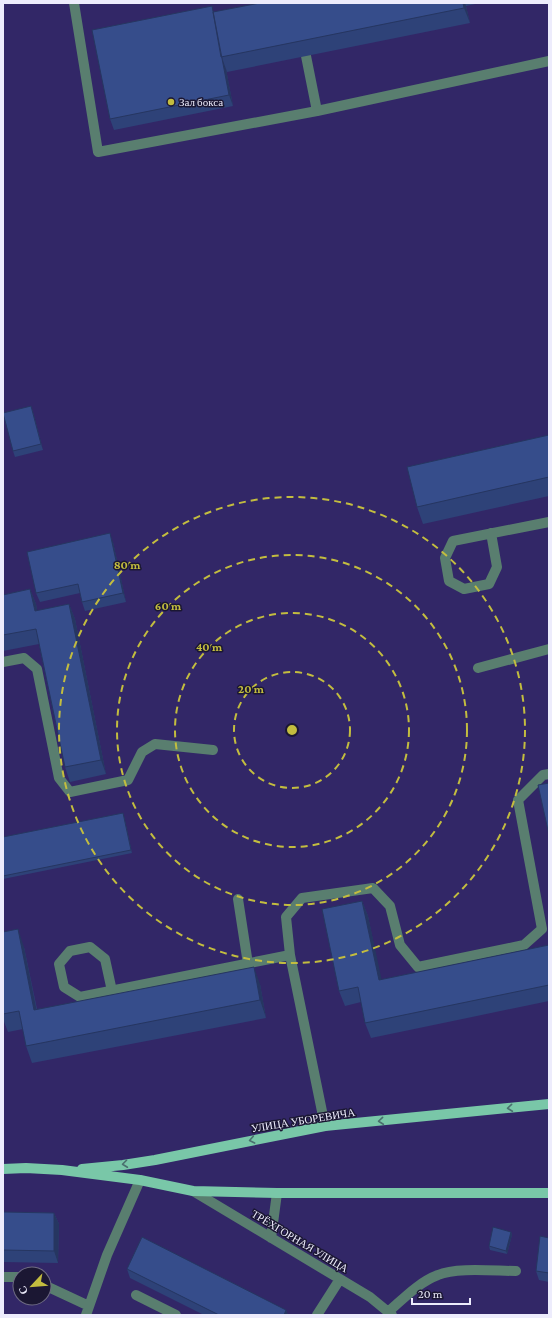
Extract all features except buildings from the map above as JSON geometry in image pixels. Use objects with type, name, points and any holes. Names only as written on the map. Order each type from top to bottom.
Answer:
[{"type":"main road","name":"УЛИЦА УБОРЕВИЧА","points":[[62,1170],[123,1165],[155,1160],[326,1126],[549,1104]]},
{"type":"main road","points":[[3,1169],[26,1168],[62,1170],[140,1180],[193,1191],[277,1193],[549,1192]]},
{"type":"street","points":[[74,3],[98,152],[317,111],[549,61]]},
{"type":"street","points":[[306,56],[317,111]]},
{"type":"street","points":[[491,533],[497,566],[489,584],[464,589],[449,581],[445,558],[453,541],[491,533],[549,522]]},
{"type":"street","points":[[478,668],[549,649]]},
{"type":"street","points":[[3,662],[24,658],[37,669],[59,778],[70,792],[128,780],[142,752],[155,744],[214,750]]},
{"type":"street","points":[[326,1126],[290,955],[286,917],[302,898],[373,888],[390,906],[400,945],[418,967],[524,945],[542,929],[518,800],[543,775],[549,774]]},
{"type":"street","points":[[238,899],[248,964]]},
{"type":"street","points":[[112,991],[105,959],[90,947],[70,951],[59,964],[64,987],[80,997],[112,991],[248,964],[290,955]]},
{"type":"street","points":[[52,1290],[87,1311],[107,1255],[140,1180]]},
{"type":"street","name":"ТРЁХГОРНАЯ УЛИЦА","points":[[193,1191],[370,1297],[390,1313]]},
{"type":"street","points":[[271,1238],[277,1193]]},
{"type":"street","points":[[390,1313],[407,1295],[425,1281],[438,1274],[455,1271],[516,1271]]},
{"type":"street","points":[[316,1315],[340,1279]]},
{"type":"street","points":[[136,1295],[176,1315]]},
{"type":"place","name":"Зал бокса","points":[[171,102]]}]
